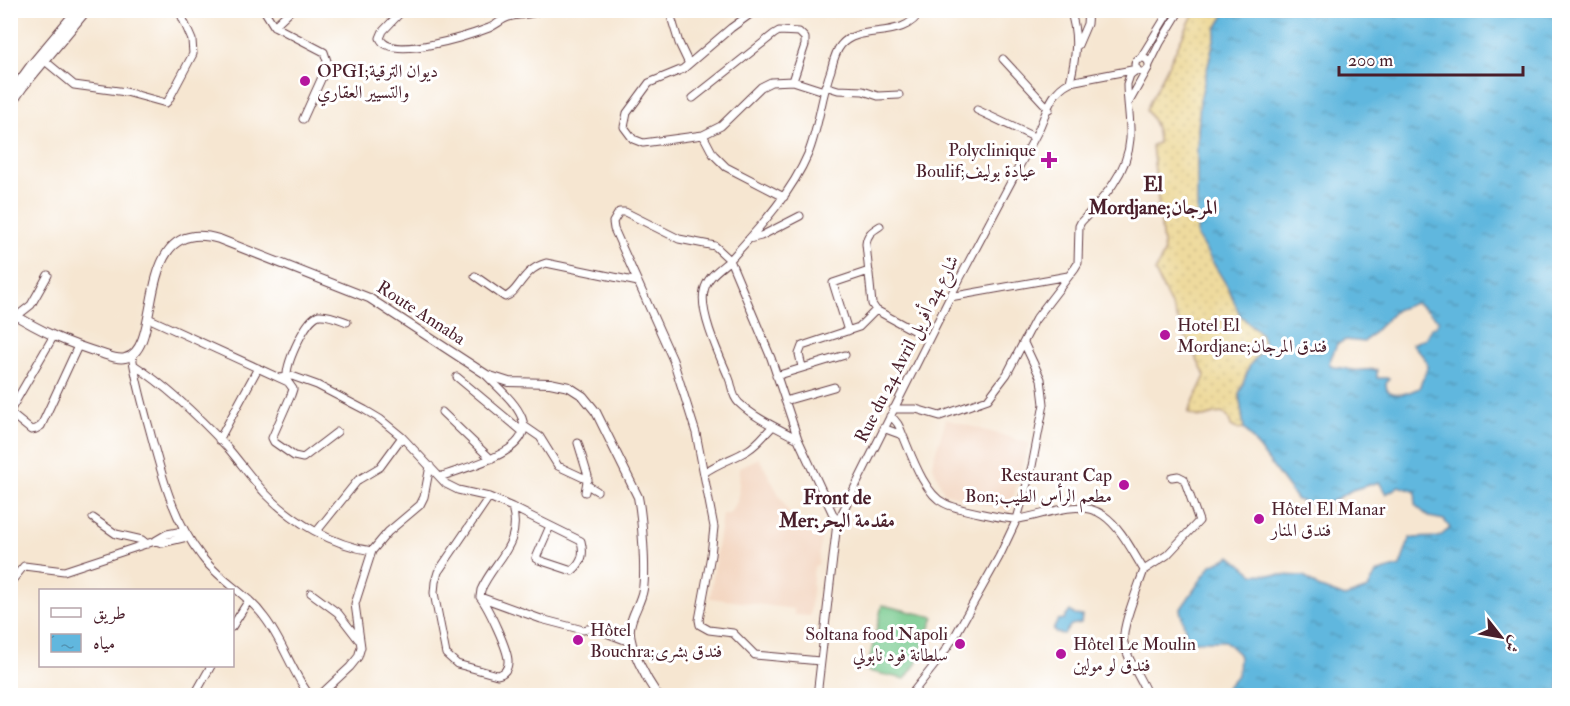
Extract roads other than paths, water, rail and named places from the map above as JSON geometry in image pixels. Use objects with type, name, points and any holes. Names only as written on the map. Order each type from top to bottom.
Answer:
[{"type":"main road","points":[[10,94],[77,10]]},
{"type":"main road","points":[[10,106],[87,10]]},
{"type":"main road","name":"Route Annaba","points":[[132,355],[137,349],[148,318],[157,276],[165,255],[184,239],[194,235],[203,235],[219,239],[369,298],[485,374],[509,382],[550,383],[569,387],[583,396],[596,412],[635,491],[640,509],[643,589],[632,620],[630,642]]},
{"type":"main road","points":[[13,316],[53,337],[78,346],[115,358],[124,359],[132,355]]},
{"type":"main road","points":[[630,642],[657,695]]},
{"type":"street","points":[[45,61],[74,85],[126,92],[166,103],[193,54],[192,40],[179,10]]},
{"type":"street","points":[[264,10],[274,26],[324,52],[328,60],[303,119]]},
{"type":"street","points":[[274,26],[291,10]]},
{"type":"street","points":[[403,10],[383,32],[380,38],[381,43],[395,48],[404,48],[454,40],[490,27],[509,17],[531,15],[541,10]]},
{"type":"street","points":[[669,10],[679,43],[689,64]]},
{"type":"street","points":[[756,10],[683,69],[649,83],[627,113],[624,127],[633,139],[644,143],[703,135],[721,126],[761,87],[771,82],[793,81],[838,90],[863,91],[878,96],[899,95]]},
{"type":"street","points":[[798,439],[750,411],[733,394],[731,381],[714,344],[703,296],[707,283],[714,273],[730,260],[784,197],[808,153],[825,88],[837,51],[843,42],[854,36],[902,27],[913,22],[921,10]]},
{"type":"street","points":[[1070,10],[1076,33],[1076,51]]},
{"type":"street","points":[[1088,10],[1087,24],[1076,51],[1070,81],[1137,69],[1140,72],[1148,68]]},
{"type":"street","points":[[1137,69],[1136,63],[1170,10]]},
{"type":"street","points":[[1128,104],[1180,10]]},
{"type":"street","points":[[693,98],[779,31],[799,32],[805,38],[805,45],[793,81]]},
{"type":"street","points":[[1003,59],[1049,109]]},
{"type":"street","points":[[1116,73],[1139,59],[1146,60],[1148,68]]},
{"type":"street","points":[[1137,69],[1128,79],[1130,138],[1128,156],[1108,191],[1081,222],[1077,263],[1035,320],[1002,382],[991,397],[983,402],[940,416],[916,409],[891,413],[899,425],[925,484],[938,500],[952,507],[1017,519],[1072,508],[1097,512],[1113,523],[1144,570]]},
{"type":"street","name":"Rue du 24 Avril شارع 24 أفريل","points":[[817,696],[837,522],[928,339],[1049,109],[1052,97],[1070,81]]},
{"type":"street","points":[[977,110],[1034,137]]},
{"type":"street","points":[[703,135],[713,154],[726,167],[784,197]]},
{"type":"street","points":[[820,661],[755,655],[733,633],[709,630],[700,625],[714,527],[704,473],[693,421],[673,360],[614,229],[613,222],[619,212],[631,214],[679,239],[715,246],[730,260],[776,376],[798,439],[837,522]]},
{"type":"street","points":[[749,239],[761,236],[800,216]]},
{"type":"street","points":[[880,226],[867,237],[872,304],[876,310],[928,339]]},
{"type":"street","points":[[474,276],[506,297],[512,294],[535,266],[546,263],[638,282]]},
{"type":"street","points":[[848,331],[833,283],[869,271]]},
{"type":"street","points":[[13,316],[31,305],[48,275]]},
{"type":"street","points":[[950,297],[1069,276]]},
{"type":"street","points":[[802,367],[799,354],[802,346],[862,325],[876,310]]},
{"type":"street","points":[[284,377],[302,335],[314,318],[318,315],[325,315],[347,322]]},
{"type":"street","points":[[148,318],[258,368],[317,385],[365,410],[402,437],[452,488],[489,497],[512,507],[581,541],[582,559],[575,570],[536,558],[550,526]]},
{"type":"street","points":[[53,337],[10,412],[31,430],[41,426],[78,346]]},
{"type":"street","points":[[909,696],[956,634],[999,557],[1017,519],[1032,466],[1044,404],[1041,379],[1024,343]]},
{"type":"street","points":[[132,355],[159,463],[172,505],[185,534],[212,569],[249,600],[267,620],[300,683],[310,696]]},
{"type":"street","points":[[776,376],[845,355]]},
{"type":"street","points":[[134,365],[159,382],[219,440],[266,494],[292,517],[343,544],[372,551]]},
{"type":"street","points":[[219,440],[258,368]]},
{"type":"street","points":[[440,477],[491,459],[517,443],[523,429],[514,405],[485,374]]},
{"type":"street","points":[[284,377],[293,389],[273,435],[274,442],[294,456],[303,458],[337,432]]},
{"type":"street","points":[[457,377],[523,429],[540,438],[558,466],[597,491]]},
{"type":"street","points":[[785,401],[834,387]]},
{"type":"street","points":[[441,412],[491,459]]},
{"type":"street","points":[[704,473],[721,461],[754,446],[773,426]]},
{"type":"street","points":[[884,428],[903,435]]},
{"type":"street","points":[[317,531],[358,480],[380,467],[402,437]]},
{"type":"street","points":[[578,443],[588,471],[587,486]]},
{"type":"street","points":[[319,696],[354,662],[361,647],[355,604],[372,551],[387,532],[420,505],[424,497],[430,466]]},
{"type":"street","points":[[1148,696],[1132,664],[1124,640],[1129,614],[1144,570],[1167,555],[1199,521],[1184,479],[1178,476],[1172,477]]},
{"type":"street","points":[[480,597],[487,606],[509,660],[506,670],[501,675],[457,664],[450,659],[444,648],[434,592],[438,572],[489,497]]},
{"type":"street","points":[[827,502],[849,498]]},
{"type":"street","points":[[480,597],[484,583],[510,546],[514,536],[515,519],[512,507]]},
{"type":"street","points":[[93,518],[116,534],[151,542]]},
{"type":"street","points":[[10,583],[24,566],[64,571],[151,542],[167,534],[185,534]]},
{"type":"street","points":[[10,568],[17,573]]},
{"type":"street","points":[[311,593],[338,613],[360,641]]},
{"type":"street","points":[[480,597],[541,619],[583,630],[593,628],[630,642]]},
{"type":"street","points":[[234,624],[249,600]]},
{"type":"street","points":[[194,696],[210,667]]},
{"type":"water","points":[[1227,10],[1559,11],[1559,695],[1220,695],[1238,674],[1239,654],[1225,641],[1188,641],[1180,610],[1211,565],[1231,556],[1253,574],[1304,576],[1318,587],[1345,597],[1368,589],[1376,573],[1400,566],[1410,538],[1439,537],[1450,528],[1444,520],[1429,517],[1415,505],[1416,492],[1399,486],[1386,494],[1379,482],[1352,490],[1331,502],[1313,504],[1297,500],[1244,428],[1239,394],[1250,365],[1265,346],[1260,333],[1240,315],[1227,286],[1197,236],[1197,150],[1200,100],[1217,27]],"holes":[[[1415,303],[1439,320],[1436,326],[1431,328],[1426,338],[1412,344],[1427,364],[1419,388],[1407,393],[1395,394],[1387,390],[1386,384],[1389,378],[1377,378],[1377,370],[1333,367],[1329,363],[1337,344],[1346,340],[1364,342],[1396,310]]]},
{"type":"water","points":[[1070,611],[1082,616],[1081,623],[1071,625],[1064,634],[1056,633],[1053,630],[1058,620],[1064,619]]},
{"type":"place","name":"OPGI;ديوان الترقية والتسيير العقاري","points":[[305,81]]},
{"type":"place","name":"Polyclinique Boulif;عيادة بوليف","points":[[1049,160]]},
{"type":"place","name":"Hotel El Mordjane;فندق المرجان","points":[[1165,335]]},
{"type":"place","name":"Restaurant Cap Bon;مطعم الرأس الطيب","points":[[1124,485]]},
{"type":"place","name":"Hôtel El Manar فندق المنار","points":[[1259,519]]},
{"type":"place","name":"Hôtel Bouchra;فندق بشرى","points":[[578,640]]},
{"type":"place","name":"Soltana food Napoli سلطانة فود نابولي","points":[[960,644]]},
{"type":"place","name":"Hôtel Le Moulin فندق لو مولين","points":[[1061,654]]},
{"type":"district","name":"El Mordjane;المرجان","points":[[1153,196]]},
{"type":"district","name":"Front de Mer;مقدمة البحر","points":[[837,508]]}]
